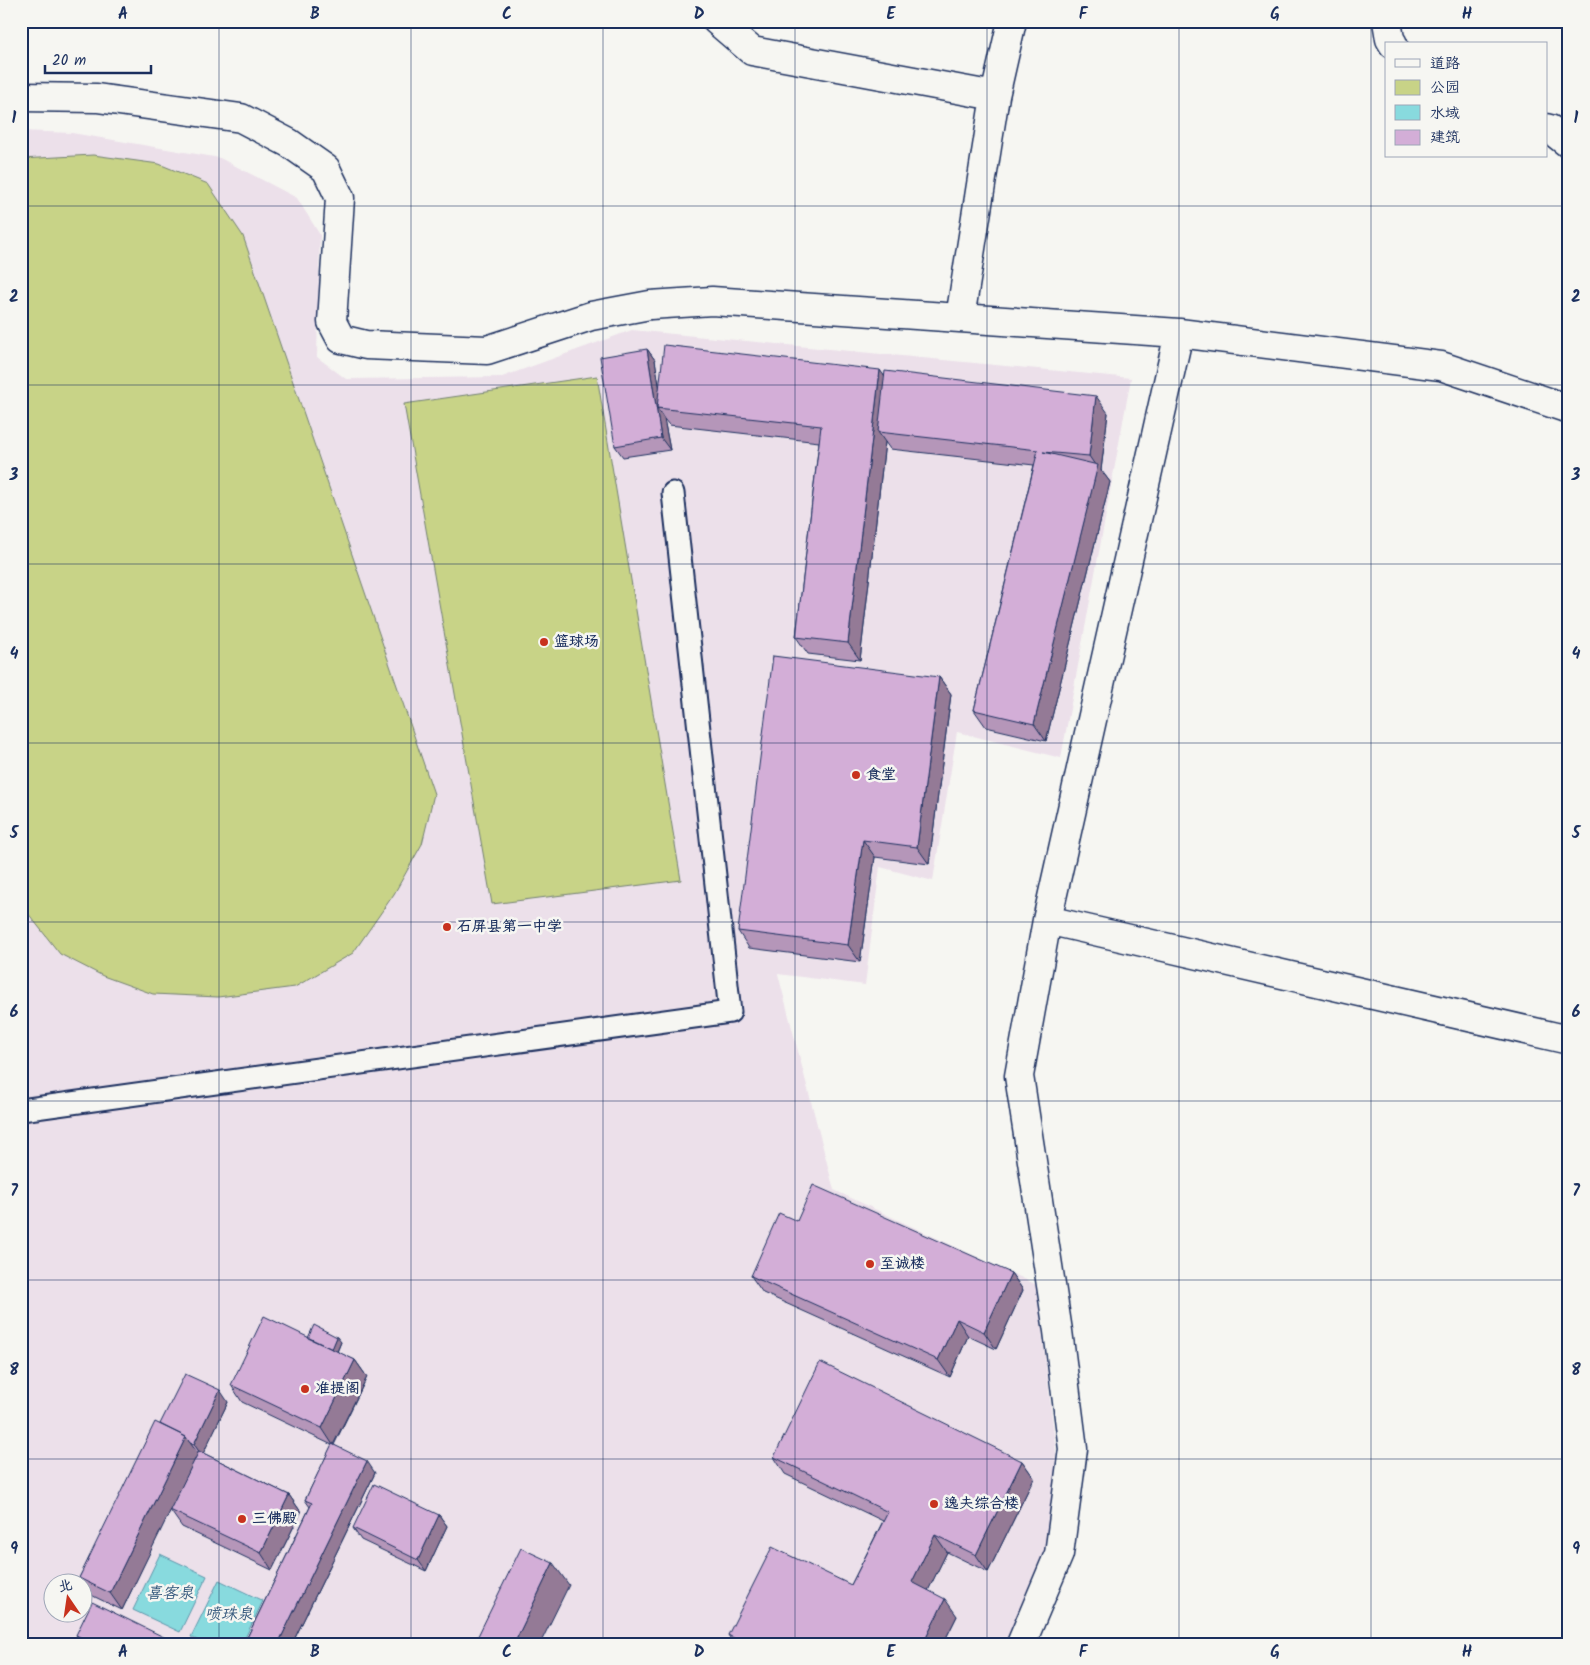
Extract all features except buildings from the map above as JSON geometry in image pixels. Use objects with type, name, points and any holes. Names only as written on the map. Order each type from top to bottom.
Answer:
[{"type":"street","points":[[717,21],[752,51],[995,96]]},
{"type":"street","points":[[960,318],[995,96],[1012,21]]},
{"type":"street","points":[[1387,21],[1392,42]]},
{"type":"street","points":[[21,97],[96,98],[240,118],[289,143],[326,169],[340,198],[332,322],[341,339],[366,345],[487,350],[591,316],[650,305],[712,301],[1179,332],[1441,366],[1569,409]]},
{"type":"street","points":[[1548,129],[1569,144]]},
{"type":"street","points":[[1022,1644],[1059,1554],[1072,1449],[1058,1331],[1019,1076],[1047,920],[1179,332]]},
{"type":"street","points":[[1047,920],[1569,1040]]},
{"type":"lane","points":[[21,1110],[730,1012],[673,493]]},
{"type":"shaded area","name":"石屏县第一中学","points":[[21,131],[72,133],[220,158],[297,198],[320,235],[317,357],[346,379],[502,377],[632,330],[1131,378],[1061,758],[957,732],[933,881],[880,867],[865,985],[778,974],[834,1190],[1037,1285],[1056,1451],[1052,1547],[1016,1644],[21,1644]]},
{"type":"green space","points":[[93,155],[159,164],[208,184],[243,236],[434,794],[422,844],[394,894],[353,953],[295,987],[218,997],[153,994],[103,976],[60,954],[27,912],[21,896],[21,159]]},
{"type":"green space","name":"篮球场","points":[[597,376],[681,880],[492,904],[404,404]]},
{"type":"water","name":"喜客泉","points":[[160,1554],[207,1576],[180,1632],[133,1610]]},
{"type":"water","name":"喷珠泉","points":[[219,1580],[263,1601],[242,1644],[205,1644],[191,1637]]},
{"type":"place","name":"篮球场","points":[[544,642]]},
{"type":"place","name":"食堂","points":[[856,775]]},
{"type":"place","name":"石屏县第一中学","points":[[447,927]]},
{"type":"place","name":"至诚楼","points":[[870,1264]]},
{"type":"place","name":"准提阁","points":[[305,1389]]},
{"type":"place","name":"逸夫综合楼","points":[[934,1504]]},
{"type":"place","name":"三佛殿","points":[[242,1519]]}]
